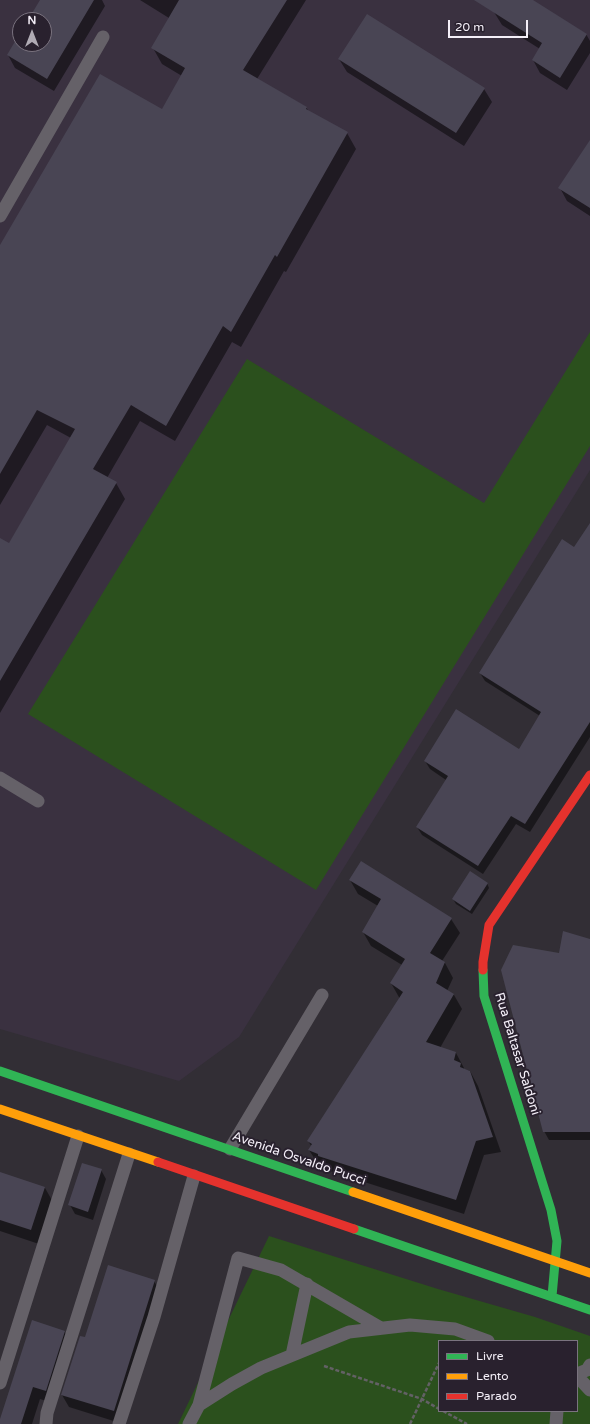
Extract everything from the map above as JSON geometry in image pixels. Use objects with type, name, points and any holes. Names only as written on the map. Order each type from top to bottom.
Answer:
[{"type":"main road","name":"Rua Baltasar Saldoni","points":[[552,1296],[557,1241],[551,1210],[484,996],[483,962],[488,925],[590,775]]},
{"type":"main road","name":"Avenida Osvaldo Pucci","points":[[0,1071],[590,1273]]},
{"type":"main road","points":[[0,1109],[590,1310]]},
{"type":"lane","points":[[0,216],[103,37]]},
{"type":"lane","points":[[0,778],[38,801]]},
{"type":"lane","points":[[230,1149],[322,995]]},
{"type":"lane","points":[[0,1383],[78,1136]]},
{"type":"lane","points":[[46,1424],[47,1413],[129,1154]]},
{"type":"lane","points":[[119,1424],[154,1317],[194,1176]]},
{"type":"lane","points":[[189,1424],[199,1405],[238,1258],[281,1270],[381,1328]]},
{"type":"lane","points":[[292,1355],[307,1284]]},
{"type":"lane","points":[[199,1405],[261,1368],[349,1332],[410,1325],[455,1329],[485,1340]]},
{"type":"lane","points":[[584,1372],[590,1390]]},
{"type":"lane","points":[[556,1424],[557,1412]]},
{"type":"path","points":[[292,1355],[422,1399],[438,1408]]},
{"type":"path","points":[[410,1424],[438,1365]]},
{"type":"path","points":[[445,1412],[467,1424]]},
{"type":"shaded area","points":[[0,0],[590,0],[590,470],[239,1037],[179,1081],[0,1029]]},
{"type":"green space","points":[[590,332],[590,446],[316,890],[28,714],[247,359],[484,503]]},
{"type":"green space","points":[[269,1236],[438,1289],[535,1317],[590,1336],[590,1424],[178,1424]]},
{"type":"building","points":[[40,0],[94,0],[47,79],[7,55],[12,47],[12,52],[52,52],[52,12],[33,12]]},
{"type":"building","points":[[179,0],[287,0],[243,70],[307,107],[306,109],[348,132],[277,257],[275,255],[231,332],[223,326],[166,426],[131,405],[93,469],[117,482],[0,681],[0,538],[9,543],[75,429],[37,410],[0,474],[0,245],[100,74],[162,109],[185,68],[151,48]]},
{"type":"building","points":[[474,0],[533,0],[587,34],[560,78],[532,60],[542,43]]},
{"type":"building","points":[[367,14],[485,88],[456,133],[338,59]]},
{"type":"building","points":[[590,140],[590,208],[558,188]]},
{"type":"building","points":[[590,523],[590,722],[525,824],[511,816],[478,866],[416,827],[448,776],[424,761],[456,709],[519,749],[541,712],[479,673],[562,539],[574,547]]},
{"type":"building","points":[[361,861],[452,918],[430,953],[445,962],[436,983],[454,994],[426,1042],[456,1052],[454,1060],[461,1063],[460,1067],[470,1071],[493,1137],[476,1141],[456,1200],[318,1156],[318,1154],[308,1150],[312,1144],[307,1141],[403,992],[390,983],[405,959],[362,932],[381,899],[349,880]]},
{"type":"building","points":[[470,871],[488,883],[470,911],[452,899]]},
{"type":"building","points":[[563,931],[590,939],[590,1132],[543,1132],[501,970],[513,945],[559,953]]},
{"type":"building","points":[[82,1163],[102,1169],[88,1212],[68,1205]]},
{"type":"building","points":[[0,1172],[45,1187],[31,1230],[0,1220]]},
{"type":"building","points":[[108,1265],[155,1280],[114,1411],[61,1395],[80,1336],[85,1337]]},
{"type":"building","points":[[32,1320],[65,1331],[46,1391],[33,1387],[21,1424],[0,1424],[0,1419]]},
{"type":"traffic: fast","points":[[483,970],[484,996],[551,1210],[557,1241],[552,1296]]},
{"type":"traffic: fast","points":[[0,1071],[353,1192]]},
{"type":"traffic: fast","points":[[354,1229],[590,1310]]},
{"type":"traffic: slow","points":[[0,1109],[158,1162]]},
{"type":"traffic: slow","points":[[353,1192],[590,1273]]},
{"type":"traffic: jam","points":[[483,970],[489,925],[590,775]]},
{"type":"traffic: jam","points":[[158,1162],[354,1229]]}]
